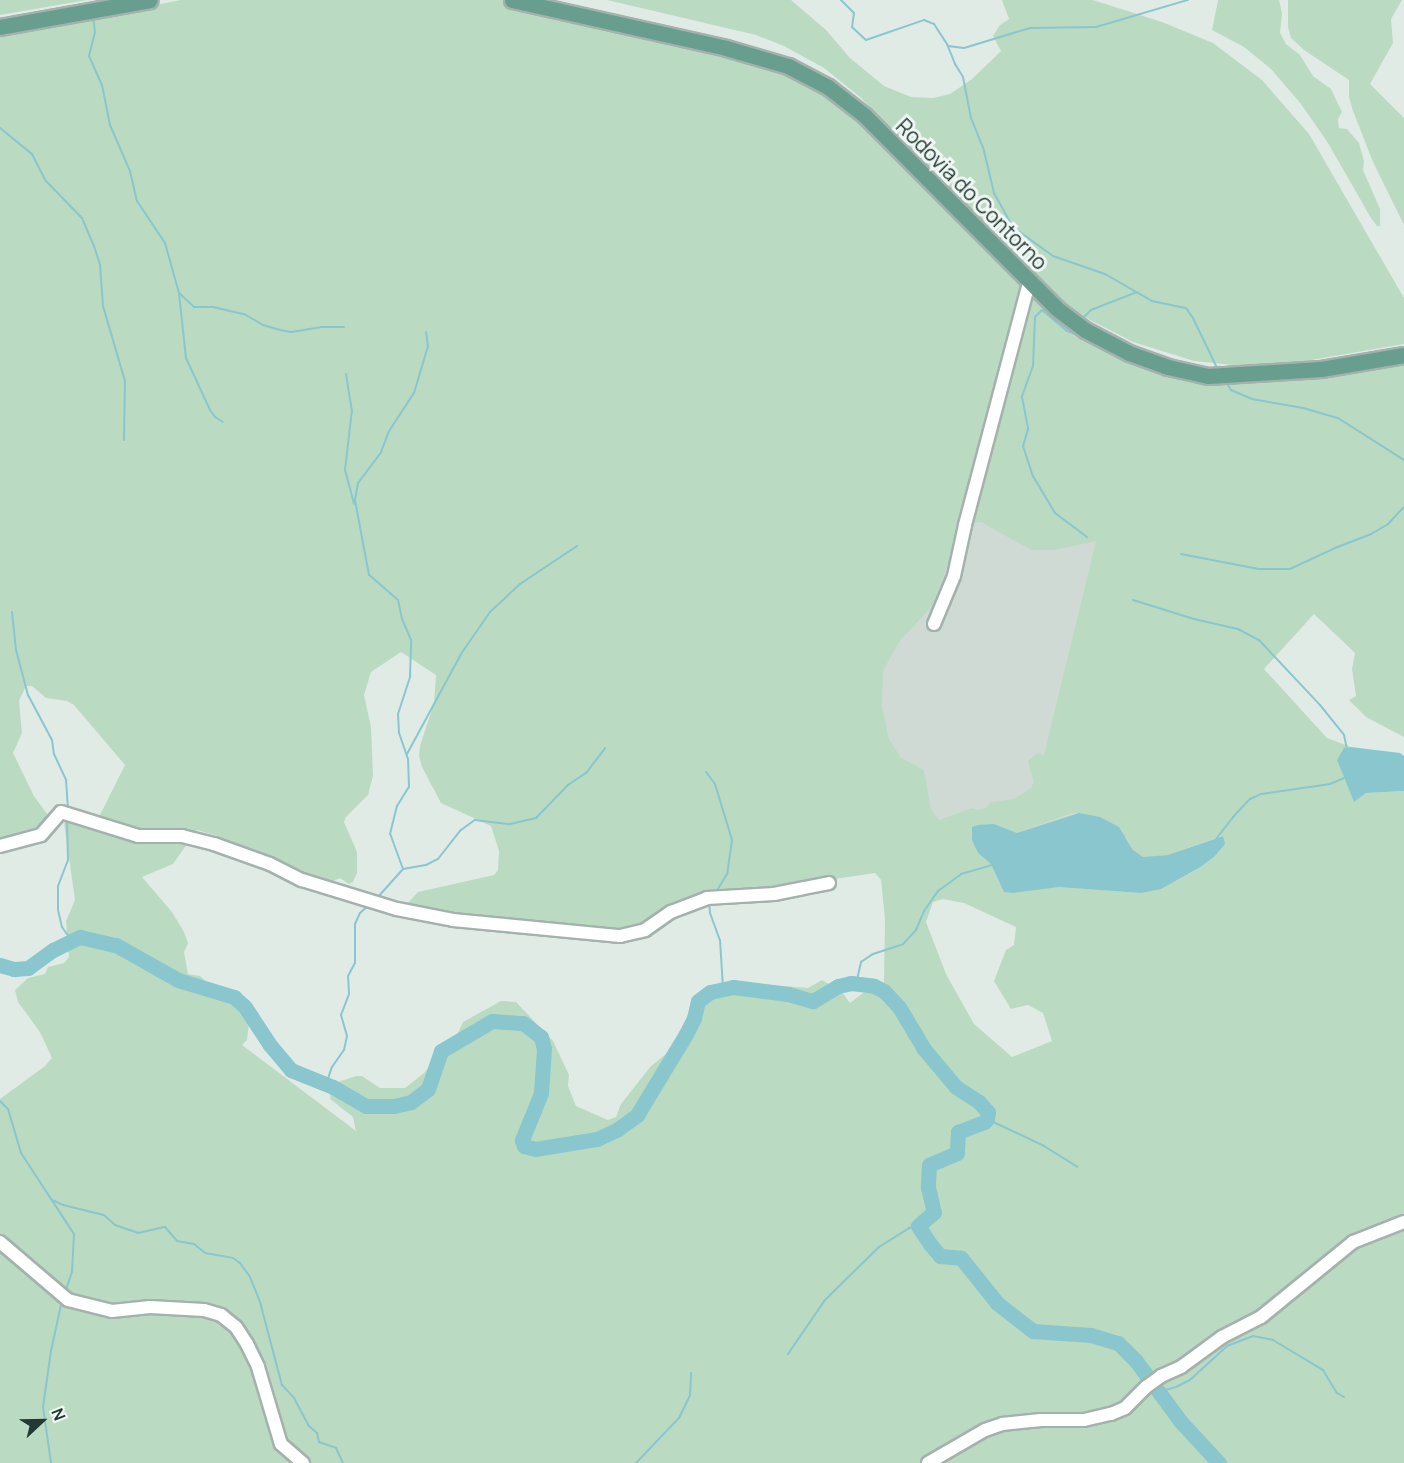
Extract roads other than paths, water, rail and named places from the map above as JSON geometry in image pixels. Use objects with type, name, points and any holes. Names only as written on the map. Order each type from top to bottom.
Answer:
[{"type":"main road","points":[[0,27],[150,0]]},
{"type":"main road","name":"Rodovia do Contorno","points":[[512,0],[726,48],[788,66],[828,87],[864,115],[1029,282],[1085,330],[1129,353],[1168,367],[1208,376],[1321,369],[1404,355]]},
{"type":"street","points":[[934,624],[954,576],[965,525],[1029,282]]},
{"type":"street","points":[[0,846],[41,835],[61,812],[138,836],[182,836],[214,844],[270,864],[302,879],[397,909],[453,920],[621,936],[645,930],[671,912],[707,898],[774,894],[829,883]]},
{"type":"street","points":[[928,1463],[985,1430],[1002,1424],[1041,1420],[1084,1420],[1112,1414],[1133,1403],[1146,1387],[1161,1376],[1180,1367],[1222,1337],[1261,1317],[1353,1242],[1404,1222]]},
{"type":"street","points":[[0,1242],[68,1300],[112,1311],[150,1307],[204,1310],[221,1315],[236,1327],[258,1367],[281,1443],[303,1463]]},
{"type":"water","points":[[1344,748],[1400,753],[1404,756],[1404,791],[1366,793],[1354,802],[1337,760]]},
{"type":"water","points":[[1079,813],[1100,817],[1119,827],[1133,850],[1143,857],[1168,855],[1223,836],[1225,844],[1214,857],[1199,868],[1161,889],[1141,893],[1059,887],[1013,893],[1004,892],[991,864],[978,853],[972,840],[972,827],[978,825],[994,824],[1017,833]]},
{"type":"waterway","points":[[841,0],[854,13],[852,27],[866,40],[924,20],[934,24],[947,44],[963,77],[971,118],[984,151],[994,193],[1013,227],[1053,256],[1105,274],[1152,301],[1186,308],[1218,370]]},
{"type":"waterway","points":[[948,46],[964,48],[1030,28],[1096,27],[1188,0]]},
{"type":"waterway","points":[[93,16],[95,32],[89,56],[102,85],[110,125],[130,171],[137,201],[165,243],[179,293],[186,358],[210,410],[223,422]]},
{"type":"waterway","points":[[0,128],[32,154],[45,180],[82,218],[94,246],[100,265],[103,306],[125,381],[124,440]]},
{"type":"waterway","points":[[1081,320],[1091,310],[1137,292]]},
{"type":"waterway","points":[[179,293],[194,307],[213,307],[244,314],[263,325],[280,330],[291,332],[321,327],[344,327]]},
{"type":"waterway","points":[[1075,330],[1073,333],[1067,331],[1042,310],[1035,317],[1033,366],[1022,397],[1028,429],[1023,446],[1033,476],[1055,513],[1087,537]]},
{"type":"waterway","points":[[403,869],[390,834],[397,806],[409,787],[408,759],[399,733],[398,714],[410,676],[411,640],[402,619],[398,600],[369,575],[355,500],[358,483],[381,452],[389,431],[414,393],[428,346],[426,332]]},
{"type":"waterway","points":[[346,374],[352,410],[345,470],[354,504]]},
{"type":"waterway","points":[[1225,380],[1231,390],[1252,399],[1303,408],[1338,418],[1404,460]]},
{"type":"waterway","points":[[1181,554],[1259,569],[1290,569],[1371,534],[1388,524],[1404,507]]},
{"type":"waterway","points":[[407,754],[461,654],[490,612],[520,584],[577,546]]},
{"type":"waterway","points":[[1133,600],[1194,619],[1238,629],[1259,640],[1320,705],[1344,735],[1347,749]]},
{"type":"waterway","points":[[12,612],[16,650],[28,695],[52,740],[54,754],[66,780],[68,808]]},
{"type":"waterway","points":[[403,869],[426,865],[438,859],[461,830],[475,820],[510,824],[536,818],[568,785],[587,772],[605,748]]},
{"type":"waterway","points":[[706,772],[715,784],[732,840],[727,874],[716,892]]},
{"type":"waterway","points":[[1216,839],[1250,799],[1261,794],[1330,784],[1344,778]]},
{"type":"waterway","points":[[67,820],[68,860],[58,886],[58,910],[62,927],[71,940]]},
{"type":"waterway","points":[[856,984],[861,962],[873,954],[903,944],[916,930],[924,911],[938,891],[961,874],[993,865]]},
{"type":"waterway","points":[[377,898],[403,869]]},
{"type":"waterway","points":[[709,901],[710,913],[720,940],[723,988]]},
{"type":"waterway","points":[[326,1085],[332,1067],[344,1050],[347,1036],[341,1015],[349,994],[348,976],[355,963],[355,924],[360,913],[368,906]]},
{"type":"waterway","points":[[0,965],[14,969],[28,968],[53,950],[80,937],[116,945],[178,980],[234,997],[245,1007],[270,1045],[291,1070],[333,1087],[366,1106],[394,1106],[411,1102],[428,1089],[441,1051],[492,1021],[523,1023],[541,1037],[544,1049],[541,1093],[522,1140],[524,1146],[535,1149],[597,1139],[618,1129],[637,1115],[686,1034],[694,1018],[698,1001],[710,992],[733,987],[788,994],[813,1001],[838,986],[851,983],[874,986],[884,991],[899,1007],[924,1049],[956,1087],[979,1102],[988,1112],[984,1122],[958,1132],[957,1153],[929,1165],[928,1187],[934,1212],[918,1226],[930,1244],[940,1256],[961,1258],[997,1303],[1033,1331],[1091,1335],[1118,1343],[1136,1361],[1181,1422],[1219,1463]]},
{"type":"waterway","points":[[0,1101],[8,1109],[21,1153],[74,1234],[72,1272],[65,1292]]},
{"type":"waterway","points":[[987,1119],[1044,1146],[1077,1167]]},
{"type":"waterway","points":[[52,1200],[104,1215],[115,1225],[138,1233],[165,1227],[177,1241],[194,1244],[205,1253],[233,1258],[240,1263],[250,1277],[260,1302],[282,1385],[294,1398],[309,1426],[317,1433],[319,1442],[336,1448],[343,1463]]},
{"type":"waterway","points":[[788,1354],[825,1300],[879,1247],[919,1224]]},
{"type":"waterway","points":[[51,1463],[43,1407],[51,1351],[62,1300]]},
{"type":"waterway","points":[[1157,1386],[1165,1390],[1190,1380],[1227,1346],[1253,1336],[1273,1340],[1323,1370],[1337,1393],[1344,1397]]},
{"type":"waterway","points":[[636,1463],[679,1418],[690,1395],[691,1373]]}]
